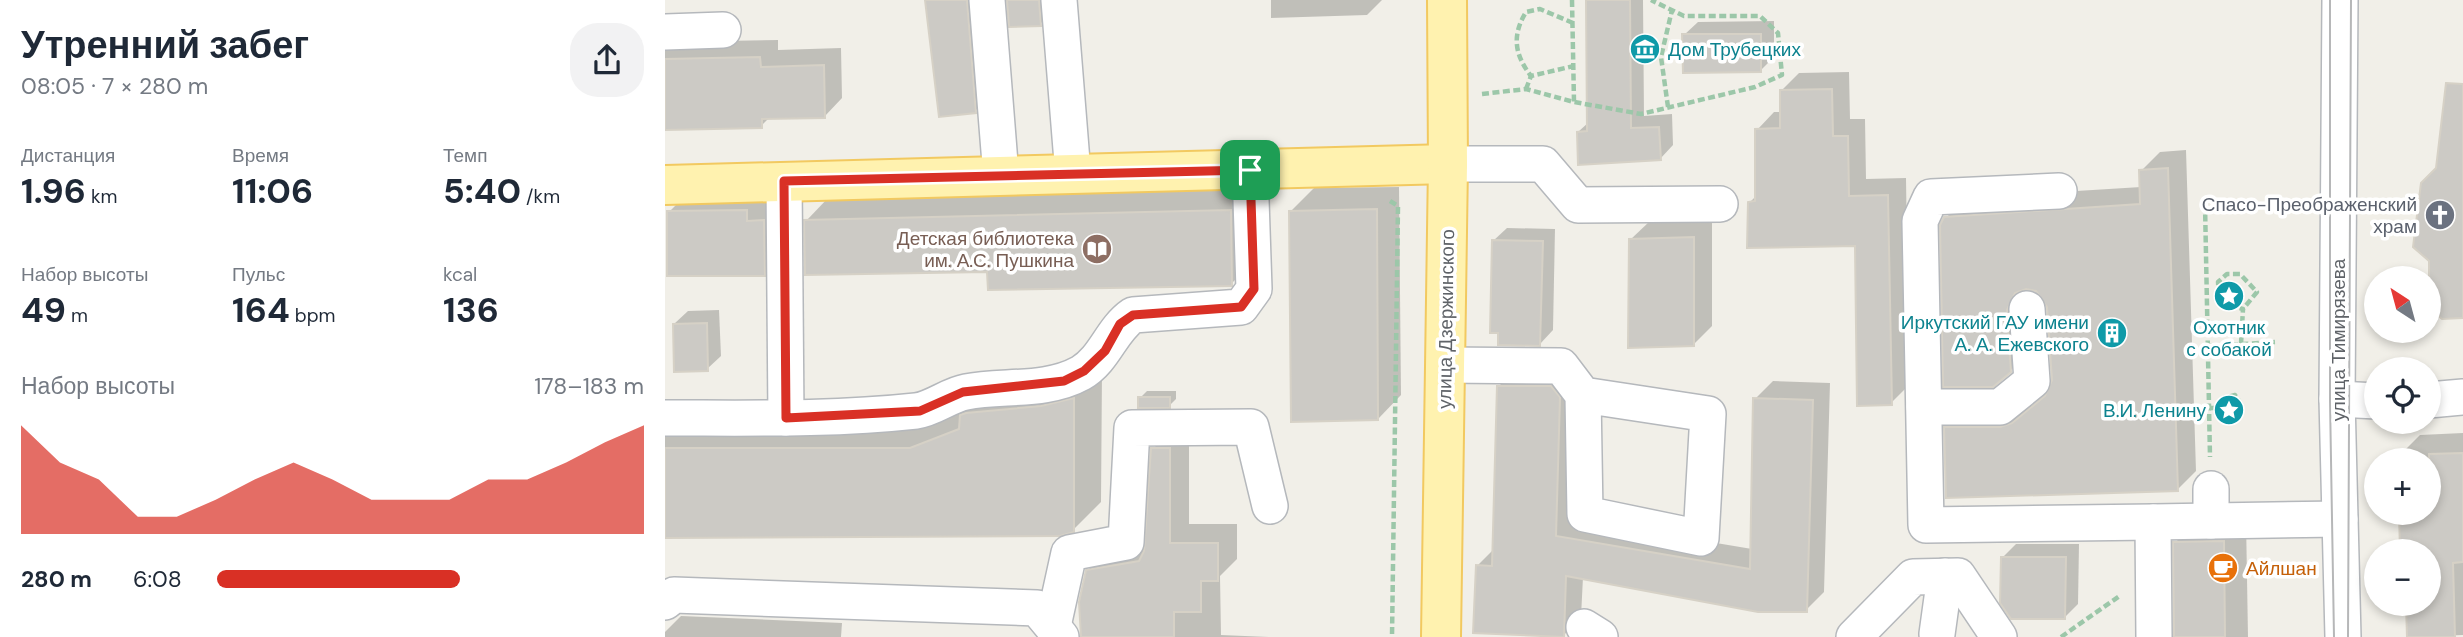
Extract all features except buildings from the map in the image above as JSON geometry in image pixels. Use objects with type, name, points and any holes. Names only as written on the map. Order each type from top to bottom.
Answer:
[{"type":"main road","name":"улица Дзержинского","points":[[1441,637],[1448,164],[1447,0]]},
{"type":"main road","points":[[665,185],[1448,164]]},
{"type":"street","points":[[986,0],[1001,176]]},
{"type":"street","points":[[1059,0],[1073,174]]},
{"type":"street","name":"улица Тимирязева","points":[[2340,0],[2337,399],[2343,637]]},
{"type":"street","points":[[665,32],[723,30]]},
{"type":"street","points":[[1448,164],[1543,164],[1578,205],[1720,204]]},
{"type":"street","points":[[665,418],[786,418],[920,411],[963,392],[1064,381],[1084,371],[1105,351],[1120,324],[1133,315],[1241,307],[1254,289],[1250,170]]},
{"type":"street","points":[[784,181],[786,418]]},
{"type":"street","points":[[2059,191],[1931,197],[1920,221],[1926,525],[2153,522],[2211,505],[2340,519]]},
{"type":"street","points":[[1924,407],[2000,407],[2032,381],[2027,309]]},
{"type":"street","points":[[1445,365],[1560,366],[1583,395],[1585,514],[1701,538],[1708,414],[1583,395]]},
{"type":"street","points":[[2441,399],[2463,397]]},
{"type":"street","points":[[2337,399],[2364,400]]},
{"type":"street","points":[[1057,631],[1069,553],[1126,542],[1132,428],[1251,427],[1270,506]]},
{"type":"street","points":[[2153,522],[2154,637]]},
{"type":"street","points":[[1937,635],[1944,576]]},
{"type":"street","points":[[1854,637],[1913,577],[1944,576],[1958,576],[1999,637]]},
{"type":"street","points":[[665,602],[674,595],[1037,608],[1057,631]]},
{"type":"path","points":[[1572,0],[1574,102]]},
{"type":"path","points":[[1480,94],[1526,89],[1574,102],[1641,114],[1755,87],[1782,75],[1778,33],[1761,16],[1684,16],[1651,0]]},
{"type":"path","points":[[1531,76],[1523,65],[1514,42],[1517,27],[1526,12],[1540,9],[1573,23]]},
{"type":"path","points":[[1668,107],[1661,57],[1672,10]]},
{"type":"path","points":[[1531,76],[1574,66]]},
{"type":"path","points":[[1526,89],[1531,76]]},
{"type":"path","points":[[1386,199],[1398,206],[1392,637]]},
{"type":"path","points":[[2205,204],[2210,346],[2211,505]]},
{"type":"path","points":[[2241,344],[2243,309],[2257,292],[2240,274],[2227,274],[2218,282],[2219,295],[2232,306],[2243,309]]},
{"type":"path","points":[[2210,346],[2275,342]]},
{"type":"path","points":[[2235,395],[2241,404],[2237,415],[2229,417],[2222,408],[2224,398],[2235,395]]},
{"type":"path","points":[[2210,408],[2222,408]]},
{"type":"path","points":[[2061,637],[2153,572]]},
{"type":"tram line","points":[[2330,0],[2330,400],[2334,637]]},
{"type":"tram line","points":[[2348,637],[2351,0]]},
{"type":"place","name":"Дом Трубецких","points":[[1645,49]]},
{"type":"place","name":"Спасо-Преображенский храм","points":[[2440,215]]},
{"type":"place","name":"Детская библиотека им. А.С. Пушкина","points":[[1097,249]]},
{"type":"place","name":"Охотник с собакой","points":[[2229,296]]},
{"type":"place","name":"Иркутский ГАУ имени А. А. Ежевского","points":[[2112,333]]},
{"type":"place","name":"В.И. Ленину","points":[[2229,410]]},
{"type":"place","name":"Айлшан","points":[[2223,568]]},
{"type":"route","points":[[1250,170],[1254,289],[1241,307],[1133,315],[1120,324],[1105,351],[1084,371],[1064,381],[963,392],[920,411],[786,418],[784,181],[1250,170]]}]
